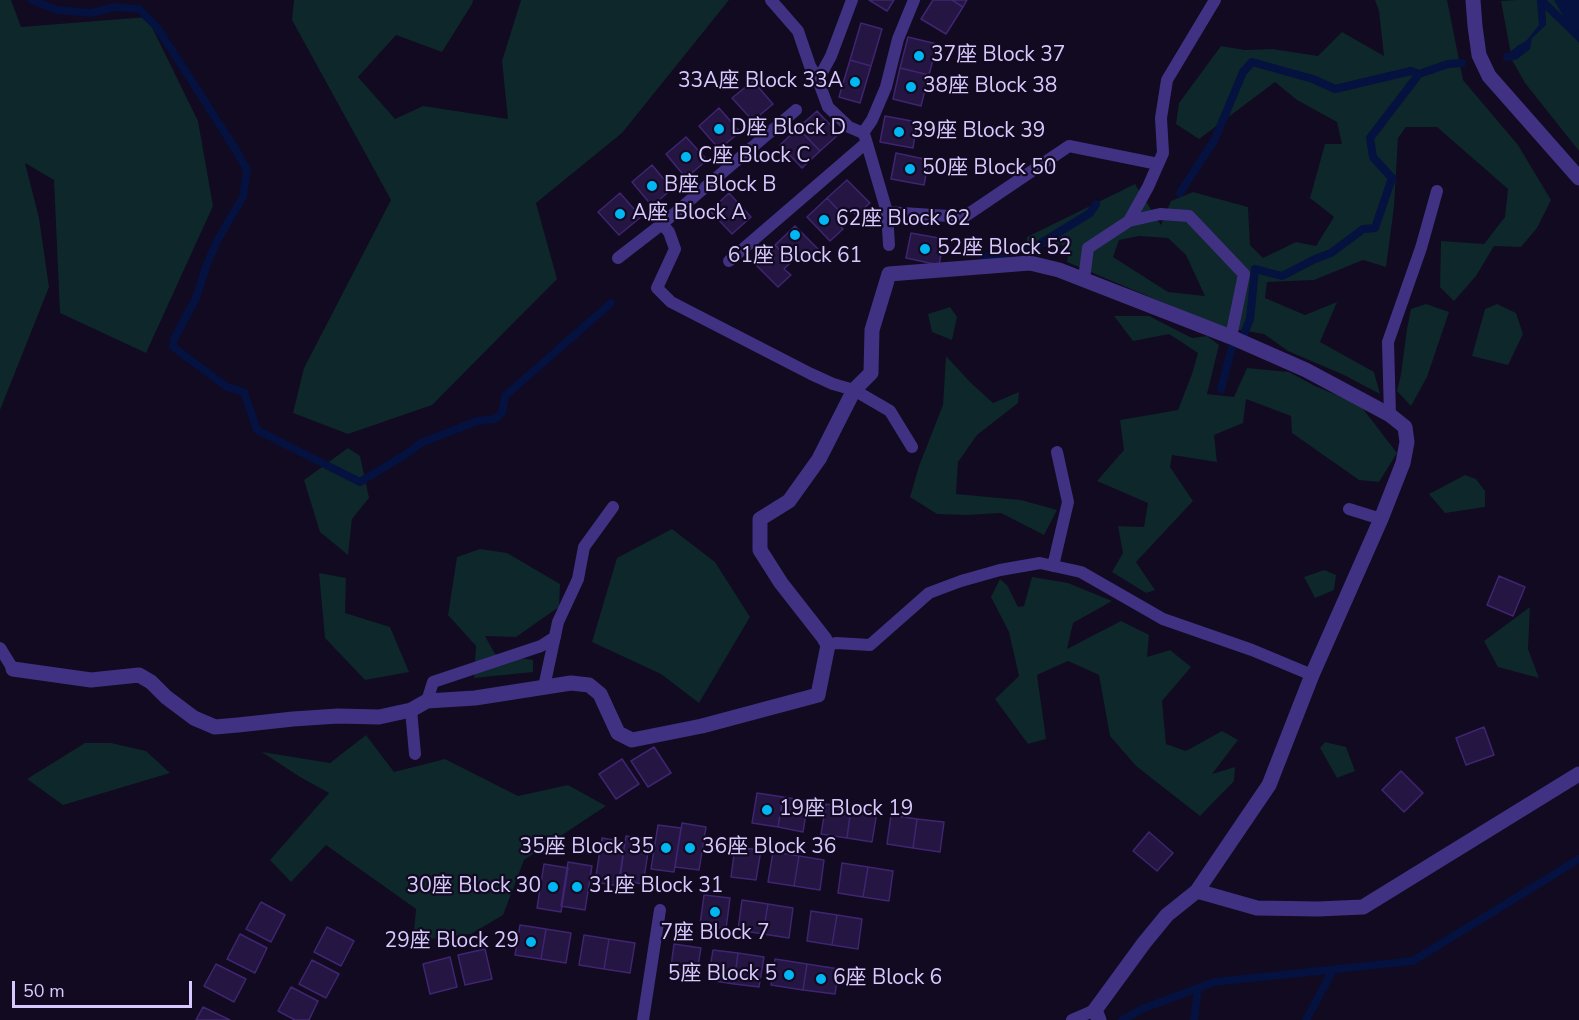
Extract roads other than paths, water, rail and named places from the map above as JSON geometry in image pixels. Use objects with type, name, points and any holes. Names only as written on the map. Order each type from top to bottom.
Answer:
[{"type":"street","points":[[1473,0],[1479,55],[1488,76],[1579,178]]},
{"type":"street","points":[[13,669],[91,680],[139,675],[151,682],[166,697],[194,718],[215,727],[338,716],[379,717],[411,710],[427,701],[476,698],[571,683],[589,686],[600,694],[618,733],[632,740],[702,726],[818,695],[828,645],[780,583],[760,550],[760,519],[789,501],[819,459],[854,390],[871,373],[872,330],[889,274],[1030,263],[1059,270],[1231,337],[1306,370],[1390,415],[1406,427],[1407,442],[1403,463],[1381,519],[1312,675],[1269,785],[1197,891],[1167,915],[1144,943],[1097,1016]]},
{"type":"street","points":[[1197,891],[1257,908],[1363,907],[1579,774]]},
{"type":"lane","points":[[771,0],[798,31],[828,107],[849,127],[865,138],[888,212],[889,245]]},
{"type":"lane","points":[[818,80],[831,56],[852,0]]},
{"type":"lane","points":[[729,261],[865,138],[886,87],[897,39],[914,0]]},
{"type":"lane","points":[[1129,221],[1163,153],[1161,118],[1167,80],[1215,0]]},
{"type":"lane","points":[[618,258],[662,224],[796,110]]},
{"type":"lane","points":[[888,212],[964,217],[1069,146],[1158,164]]},
{"type":"lane","points":[[1390,415],[1388,342],[1421,248],[1437,190]]},
{"type":"lane","points":[[1084,279],[1088,248],[1129,221],[1160,214],[1189,216],[1244,274],[1231,337]]},
{"type":"lane","points":[[662,224],[669,232],[675,249],[657,288],[671,302],[811,374],[854,390],[890,411],[912,447]]},
{"type":"lane","points":[[1053,566],[1068,502],[1057,452]]},
{"type":"lane","points":[[544,687],[558,622],[578,579],[585,547],[613,507]]},
{"type":"lane","points":[[1349,508],[1381,519]]},
{"type":"lane","points":[[828,645],[836,643],[870,645],[929,594],[961,581],[1000,570],[1040,563],[1082,572],[1163,619],[1252,650],[1312,675]]},
{"type":"lane","points":[[427,701],[433,682],[541,646],[555,637]]},
{"type":"lane","points":[[0,648],[13,669]]},
{"type":"lane","points":[[411,710],[415,754]]},
{"type":"lane","points":[[643,1020],[660,910]]},
{"type":"lane","points":[[1072,1020],[1097,1016]]},
{"type":"waterway","points":[[32,0],[57,10],[91,13],[115,7],[139,9],[156,26],[247,170],[243,197],[218,239],[196,298],[174,339],[173,347],[227,387],[244,392],[257,430],[360,482],[421,443],[477,421],[495,419],[502,413],[505,396],[611,303]]},
{"type":"waterway","points":[[1541,0],[1579,37]]},
{"type":"waterway","points":[[1507,57],[1513,56],[1520,49]]},
{"type":"waterway","points":[[1180,193],[1215,139],[1243,72],[1252,62],[1313,79],[1335,89],[1411,71],[1419,74]]},
{"type":"waterway","points":[[1244,334],[1250,319],[1255,269],[1282,276],[1331,253],[1363,229],[1375,228],[1392,178],[1373,157],[1370,138],[1419,74],[1448,64],[1462,63]]},
{"type":"waterway","points":[[983,257],[1033,248],[1090,213],[1096,204]]},
{"type":"waterway","points":[[1221,389],[1232,347]]},
{"type":"waterway","points":[[1122,1020],[1142,1009],[1214,982],[1413,961],[1579,859]]},
{"type":"waterway","points":[[1306,1020],[1333,970]]},
{"type":"waterway","points":[[1194,1020],[1198,988]]},
{"type":"place","name":"37座 Block 37","points":[[919,56]]},
{"type":"place","name":"33A座 Block 33A","points":[[855,82]]},
{"type":"place","name":"38座 Block 38","points":[[911,87]]},
{"type":"place","name":"D座 Block D","points":[[719,129]]},
{"type":"place","name":"39座 Block 39","points":[[899,132]]},
{"type":"place","name":"C座 Block C","points":[[686,157]]},
{"type":"place","name":"50座 Block 50","points":[[910,169]]},
{"type":"place","name":"B座 Block B","points":[[652,186]]},
{"type":"place","name":"A座 Block A","points":[[620,214]]},
{"type":"place","name":"62座 Block 62","points":[[824,220]]},
{"type":"place","name":"61座 Block 61","points":[[795,235]]},
{"type":"place","name":"52座 Block 52","points":[[925,249]]},
{"type":"place","name":"19座 Block 19","points":[[767,810]]},
{"type":"place","name":"35座 Block 35","points":[[666,848]]},
{"type":"place","name":"36座 Block 36","points":[[690,848]]},
{"type":"place","name":"30座 Block 30","points":[[553,887]]},
{"type":"place","name":"31座 Block 31","points":[[577,887]]},
{"type":"place","name":"7座 Block 7","points":[[715,912]]},
{"type":"place","name":"29座 Block 29","points":[[531,942]]},
{"type":"place","name":"5座 Block 5","points":[[789,975]]},
{"type":"place","name":"6座 Block 6","points":[[821,979]]}]
